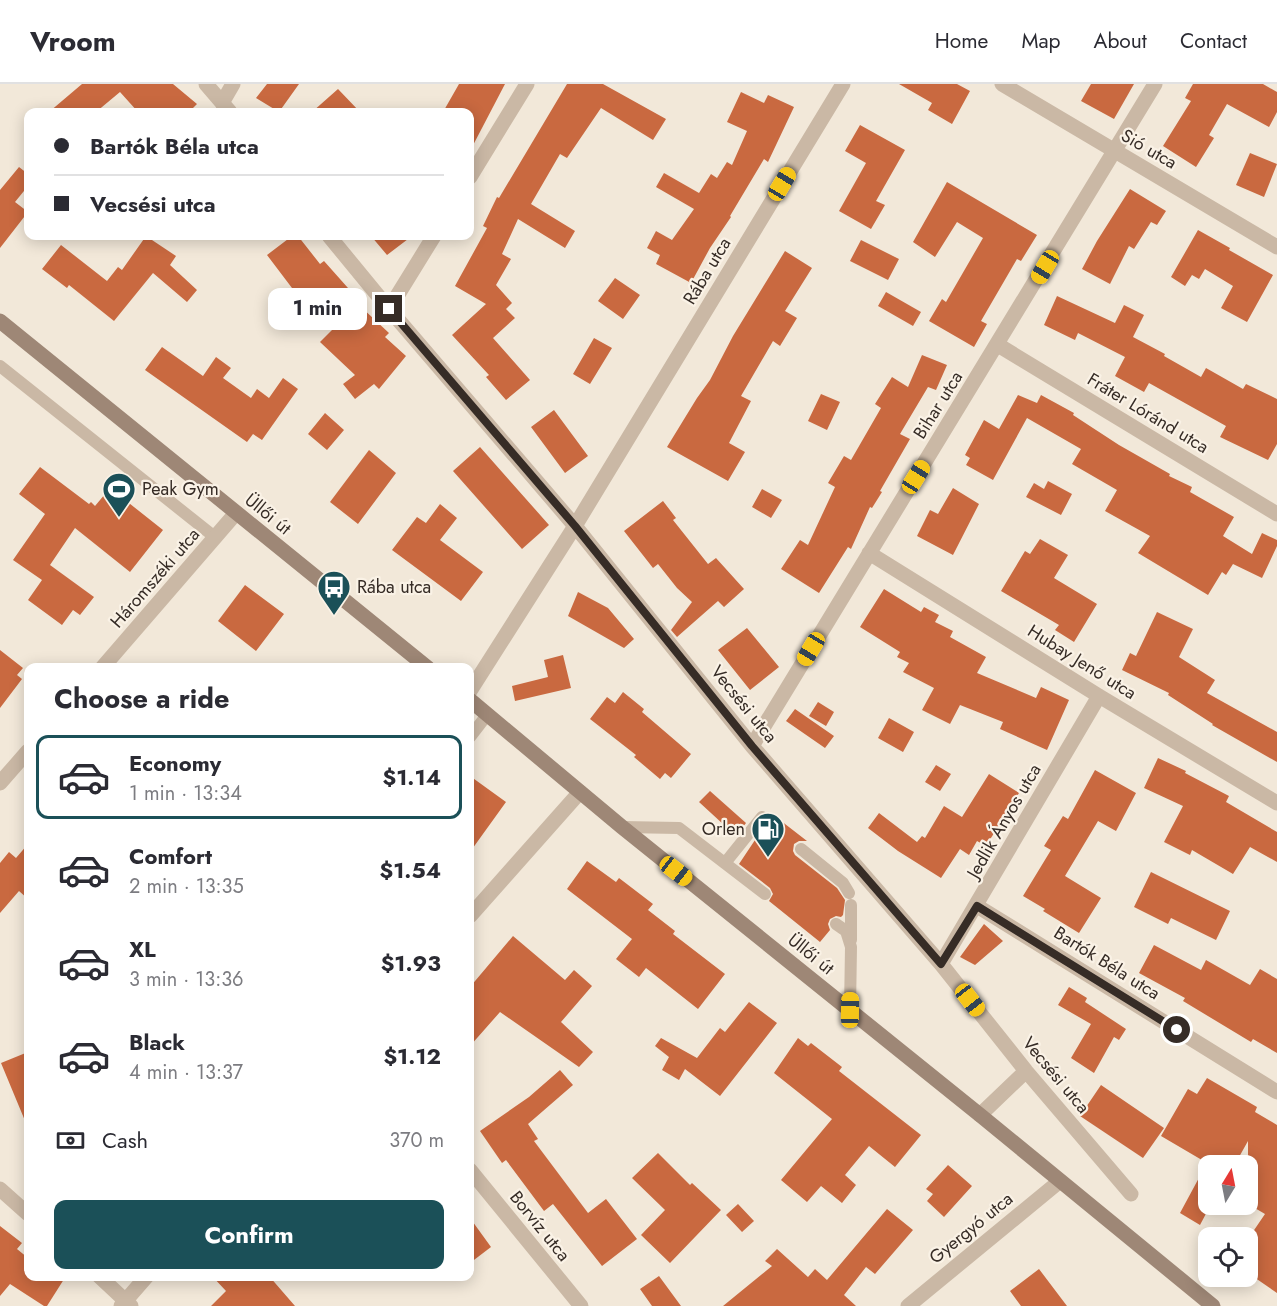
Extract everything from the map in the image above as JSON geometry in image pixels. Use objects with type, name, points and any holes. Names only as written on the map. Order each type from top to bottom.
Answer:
[{"type":"main road","name":"Üllői út","points":[[0,321],[421,663]]},
{"type":"main road","name":"Üllői út","points":[[474,704],[622,827],[1213,1306]]},
{"type":"street","points":[[206,84],[226,108]]},
{"type":"street","points":[[226,108],[233,84]]},
{"type":"street","points":[[474,170],[527,84]]},
{"type":"street","name":"Rába utca","points":[[474,685],[575,526],[843,84]]},
{"type":"street","name":"Sió utca","points":[[1002,84],[1277,247]]},
{"type":"street","name":"Bihar utca","points":[[752,746],[1155,84]]},
{"type":"street","name":"Vecsési utca","points":[[332,240],[575,526],[752,746],[941,964],[1026,1071],[1131,1194]]},
{"type":"street","points":[[389,309],[432,240]]},
{"type":"street","name":"Fráter Lóránd utca","points":[[998,345],[1277,514]]},
{"type":"street","name":"Háromszéki utca","points":[[106,663],[236,513]]},
{"type":"street","name":"Hubay Jenő utca","points":[[869,553],[1277,803]]},
{"type":"street","name":"Jedlik Ányos utca","points":[[941,964],[1099,696]]},
{"type":"street","points":[[0,783],[24,756]]},
{"type":"street","points":[[474,911],[580,792]]},
{"type":"street","name":"Bartók Béla utca","points":[[977,906],[1277,1092]]},
{"type":"street","points":[[980,1115],[1026,1071]]},
{"type":"street","name":"Borvíz utca","points":[[474,1175],[581,1306]]},
{"type":"street","name":"Gyergyó utca","points":[[908,1306],[1060,1180]]},
{"type":"street","points":[[0,1189],[24,1210]]},
{"type":"street","points":[[104,1281],[126,1304],[143,1281]]},
{"type":"lane","points":[[0,366],[216,538]]},
{"type":"lane","points":[[474,732],[487,715]]},
{"type":"lane","points":[[725,864],[762,817],[770,823]]},
{"type":"lane","points":[[622,827],[680,828],[765,894]]},
{"type":"lane","points":[[801,849],[843,883],[850,899],[850,1010]]},
{"type":"lane","points":[[836,924],[846,931],[851,947]]},
{"type":"building","points":[[82,84],[173,84],[197,104],[193,108],[134,108],[120,92],[101,108],[54,108]]},
{"type":"building","points":[[267,84],[299,84],[282,108],[272,108],[256,98]]},
{"type":"building","points":[[459,84],[505,84],[474,143],[474,108],[445,108]]},
{"type":"building","points":[[567,84],[603,84],[666,119],[653,140],[601,108],[567,158],[560,154],[531,204],[575,231],[565,248],[518,219],[502,254],[511,259],[496,285],[512,303],[506,309],[515,318],[493,338],[530,380],[506,400],[486,377],[489,375],[452,335],[486,304],[455,286],[487,228],[483,226],[497,197],[499,198]]},
{"type":"building","points":[[899,84],[957,84],[970,91],[952,124],[928,110],[932,103]]},
{"type":"building","points":[[1091,84],[1134,84],[1114,119],[1081,101]]},
{"type":"building","points":[[1193,84],[1263,84],[1277,92],[1277,112],[1269,127],[1227,104],[1209,135],[1214,138],[1196,167],[1163,146],[1191,101],[1185,98]]},
{"type":"building","points":[[338,89],[356,108],[317,108]]},
{"type":"building","points":[[741,92],[764,103],[768,95],[794,107],[768,162],[764,159],[691,283],[656,264],[660,255],[647,248],[656,231],[672,240],[694,209],[656,187],[664,173],[699,193],[711,174],[717,178],[727,162],[732,165],[747,131],[727,122]]},
{"type":"building","points":[[860,125],[905,150],[876,201],[885,205],[871,229],[839,211],[866,163],[845,151]]},
{"type":"building","points":[[1250,153],[1277,164],[1264,197],[1236,185]]},
{"type":"building","points":[[19,167],[24,171],[24,191],[15,202],[24,209],[24,217],[0,248],[0,190]]},
{"type":"building","points":[[947,182],[1037,235],[1021,261],[1017,259],[981,321],[987,324],[974,347],[929,321],[942,299],[946,302],[983,238],[957,222],[935,257],[913,242]]},
{"type":"building","points":[[1130,189],[1166,211],[1157,225],[1151,222],[1134,249],[1129,246],[1110,284],[1082,269]]},
{"type":"building","points":[[1198,230],[1273,275],[1247,322],[1221,308],[1233,286],[1205,269],[1199,279],[1192,275],[1185,286],[1171,277]]},
{"type":"building","points":[[143,240],[152,240],[176,256],[170,265],[197,290],[187,302],[153,273],[114,321],[69,285],[67,288],[42,269],[61,245],[107,281],[118,267],[122,270]]},
{"type":"building","points":[[287,240],[301,240],[320,264],[324,261],[348,288],[345,292],[389,333],[385,337],[406,356],[379,389],[374,384],[355,399],[343,384],[355,375],[320,342],[339,323],[316,297],[300,309],[286,293],[292,288],[267,255]]},
{"type":"building","points":[[374,240],[407,240],[387,255]]},
{"type":"building","points":[[861,240],[899,259],[888,280],[850,261]]},
{"type":"building","points":[[785,251],[812,268],[785,311],[797,318],[780,346],[773,341],[741,396],[751,401],[729,443],[745,452],[728,481],[667,447],[710,380],[733,336]]},
{"type":"building","points":[[615,278],[640,295],[623,319],[598,301]]},
{"type":"building","points":[[886,292],[921,312],[913,326],[878,306]]},
{"type":"building","points":[[1057,296],[1115,323],[1124,305],[1144,315],[1133,337],[1201,377],[1206,368],[1243,389],[1246,384],[1277,399],[1277,444],[1268,460],[1220,437],[1226,426],[1149,383],[1144,392],[1115,376],[1125,357],[1078,333],[1075,340],[1044,325]]},
{"type":"building","points":[[594,338],[612,348],[590,384],[573,374]]},
{"type":"building","points":[[162,347],[203,376],[216,357],[231,368],[223,378],[251,398],[257,389],[269,398],[283,378],[298,389],[262,440],[253,434],[247,442],[145,370]]},
{"type":"building","points":[[922,355],[947,365],[936,390],[928,387],[900,434],[910,439],[880,491],[882,492],[872,508],[870,507],[851,549],[848,547],[819,593],[781,569],[800,540],[808,545],[835,487],[828,483],[844,456],[851,460],[881,408],[875,404],[892,377],[908,387]]},
{"type":"building","points":[[821,394],[840,402],[827,430],[808,421]]},
{"type":"building","points":[[1018,395],[1037,403],[1041,395],[1074,413],[1073,415],[1119,445],[1170,474],[1169,476],[1192,487],[1190,492],[1234,517],[1223,536],[1252,554],[1262,533],[1277,540],[1277,546],[1262,578],[1233,564],[1226,575],[1222,572],[1208,595],[1138,553],[1150,536],[1105,511],[1117,490],[1072,464],[1081,449],[1027,418],[993,480],[966,465],[970,458],[965,455],[984,420],[999,429]]},
{"type":"building","points":[[554,410],[588,456],[565,473],[531,427]]},
{"type":"building","points":[[325,413],[344,430],[327,450],[308,434]]},
{"type":"building","points":[[480,447],[549,525],[522,549],[453,471]]},
{"type":"building","points":[[369,450],[396,473],[358,524],[330,502]]},
{"type":"building","points":[[40,467],[89,504],[91,502],[95,506],[110,488],[163,530],[130,572],[75,528],[50,565],[94,597],[80,615],[73,610],[62,625],[28,600],[42,580],[13,560],[45,514],[19,494]]},
{"type":"building","points":[[1048,481],[1072,494],[1061,515],[1026,497],[1034,483],[1044,489]]},
{"type":"building","points":[[953,488],[979,504],[953,555],[917,536],[930,510],[938,514]]},
{"type":"building","points":[[762,489],[782,500],[771,518],[752,507]]},
{"type":"building","points":[[663,501],[676,518],[673,520],[708,564],[716,558],[744,589],[724,607],[718,601],[677,637],[671,630],[692,602],[677,588],[658,564],[653,568],[624,531]]},
{"type":"building","points":[[440,504],[457,518],[440,540],[483,572],[461,601],[392,550],[417,517],[426,523]]},
{"type":"building","points":[[1040,539],[1068,555],[1054,578],[1097,604],[1074,642],[1055,630],[1059,625],[1001,591],[1025,551],[1030,554]]},
{"type":"building","points":[[245,585],[284,614],[256,651],[218,621]]},
{"type":"building","points":[[884,589],[921,612],[924,607],[939,615],[935,622],[953,631],[950,637],[986,657],[977,673],[1036,698],[1041,687],[1069,700],[1047,750],[1000,729],[1003,722],[960,705],[950,724],[922,710],[934,688],[903,672],[909,663],[897,657],[900,652],[860,627]]},
{"type":"building","points":[[578,592],[608,608],[634,639],[624,648],[568,616]]},
{"type":"building","points":[[1157,612],[1193,629],[1179,657],[1215,680],[1207,693],[1277,732],[1277,762],[1212,725],[1168,695],[1169,693],[1122,670],[1130,653],[1136,656]]},
{"type":"building","points":[[747,628],[779,667],[750,690],[718,650]]},
{"type":"building","points":[[0,650],[23,668],[17,675],[22,679],[0,708]]},
{"type":"building","points":[[563,655],[571,688],[515,701],[512,686],[548,677],[544,660]]},
{"type":"building","points":[[623,692],[644,709],[642,712],[691,754],[671,778],[665,773],[660,779],[634,757],[636,755],[590,719],[607,697],[615,703]]},
{"type":"building","points":[[818,702],[834,712],[826,726],[809,716]]},
{"type":"building","points":[[795,709],[834,736],[825,748],[786,721]]},
{"type":"building","points":[[889,718],[914,732],[903,752],[878,738]]},
{"type":"building","points":[[1158,758],[1229,796],[1226,802],[1277,832],[1277,862],[1250,847],[1233,874],[1192,850],[1190,855],[1164,842],[1183,806],[1144,788]]},
{"type":"building","points":[[936,765],[951,774],[940,791],[925,782]]},
{"type":"building","points":[[1095,770],[1136,793],[1116,831],[1098,821],[1065,876],[1101,898],[1079,933],[1023,896],[1051,850],[1044,846],[1063,816],[1068,819]]},
{"type":"building","points":[[989,774],[1019,793],[986,846],[977,841],[969,855],[960,849],[941,878],[898,851],[868,828],[879,813],[917,842],[922,836],[925,838],[944,806],[962,817]]},
{"type":"building","points":[[474,779],[506,802],[474,846]]},
{"type":"building","points":[[710,791],[746,823],[736,836],[699,802]]},
{"type":"building","points":[[776,817],[807,841],[794,844],[795,855],[837,888],[845,900],[843,915],[830,919],[828,924],[830,930],[820,942],[769,901],[773,894],[770,888],[739,864],[759,834],[761,836],[766,830],[773,831],[776,828],[778,823]]},
{"type":"building","points":[[24,849],[24,895],[19,891],[0,913],[0,863],[9,852],[16,858]]},
{"type":"building","points":[[587,861],[616,882],[619,878],[653,904],[648,910],[675,931],[673,934],[725,974],[698,1009],[646,968],[639,977],[616,959],[632,939],[567,889]]},
{"type":"building","points":[[1151,872],[1230,911],[1216,940],[1171,918],[1168,924],[1134,907]]},
{"type":"building","points":[[984,924],[1003,941],[975,965],[960,957]]},
{"type":"building","points":[[513,936],[565,980],[574,970],[592,986],[561,1022],[593,1052],[579,1067],[500,1012],[474,1041],[474,982]]},
{"type":"building","points":[[1154,945],[1201,970],[1206,960],[1250,985],[1260,969],[1277,979],[1277,1053],[1253,1039],[1251,1042],[1183,1001],[1185,998],[1139,973]]},
{"type":"building","points":[[1069,987],[1087,998],[1085,1002],[1126,1029],[1119,1040],[1114,1037],[1094,1073],[1071,1058],[1091,1024],[1058,1005]]},
{"type":"building","points":[[749,1002],[777,1023],[720,1096],[685,1069],[679,1080],[662,1070],[669,1057],[655,1046],[661,1038],[697,1058],[720,1028],[725,1032]]},
{"type":"building","points":[[798,1038],[808,1046],[811,1043],[842,1067],[839,1071],[921,1135],[895,1167],[869,1146],[845,1175],[856,1185],[842,1203],[821,1186],[807,1202],[781,1180],[832,1119],[774,1073]]},
{"type":"building","points":[[24,1054],[24,1118],[1,1063]]},
{"type":"building","points":[[560,1070],[573,1085],[528,1124],[538,1139],[534,1141],[588,1213],[606,1199],[637,1239],[602,1266],[553,1204],[544,1211],[506,1160],[502,1163],[480,1131],[529,1097]]},
{"type":"building","points":[[1207,1078],[1257,1107],[1255,1112],[1277,1125],[1277,1293],[1258,1280],[1258,1227],[1256,1227],[1265,1214],[1258,1210],[1258,1155],[1248,1155],[1248,1141],[1240,1155],[1198,1155],[1198,1158],[1161,1136],[1188,1089],[1197,1094]]},
{"type":"building","points":[[1101,1085],[1164,1128],[1143,1158],[1080,1116]]},
{"type":"building","points":[[658,1153],[690,1185],[692,1183],[721,1210],[670,1263],[641,1235],[665,1210],[632,1178]]},
{"type":"building","points":[[948,1165],[972,1186],[944,1217],[927,1201],[933,1194],[926,1189]]},
{"type":"building","points":[[1198,1180],[1198,1215],[1205,1215],[1200,1225],[1180,1213]]},
{"type":"building","points":[[738,1204],[754,1221],[742,1232],[726,1215]]},
{"type":"building","points":[[887,1209],[913,1230],[875,1274],[866,1267],[844,1295],[856,1306],[723,1306],[772,1266],[765,1261],[777,1249],[808,1277],[815,1269],[827,1280]]},
{"type":"building","points":[[474,1224],[491,1247],[474,1260]]},
{"type":"building","points":[[0,1226],[22,1243],[17,1249],[24,1255],[24,1281],[63,1281],[47,1306],[10,1284],[0,1296]]},
{"type":"building","points":[[1039,1269],[1067,1306],[1021,1306],[1010,1291]]},
{"type":"building","points":[[659,1276],[681,1306],[652,1306],[640,1289]]},
{"type":"building","points":[[217,1281],[273,1281],[295,1306],[211,1306],[226,1291]]},
{"type":"place","name":"Peak Gym","points":[[119,518]]},
{"type":"place","name":"Rába utca","points":[[334,616]]},
{"type":"place","name":"Orlen","points":[[768,858]]},
{"type":"route","points":[[389,309],[575,526],[752,746],[941,964],[977,906],[1177,1030]]}]
